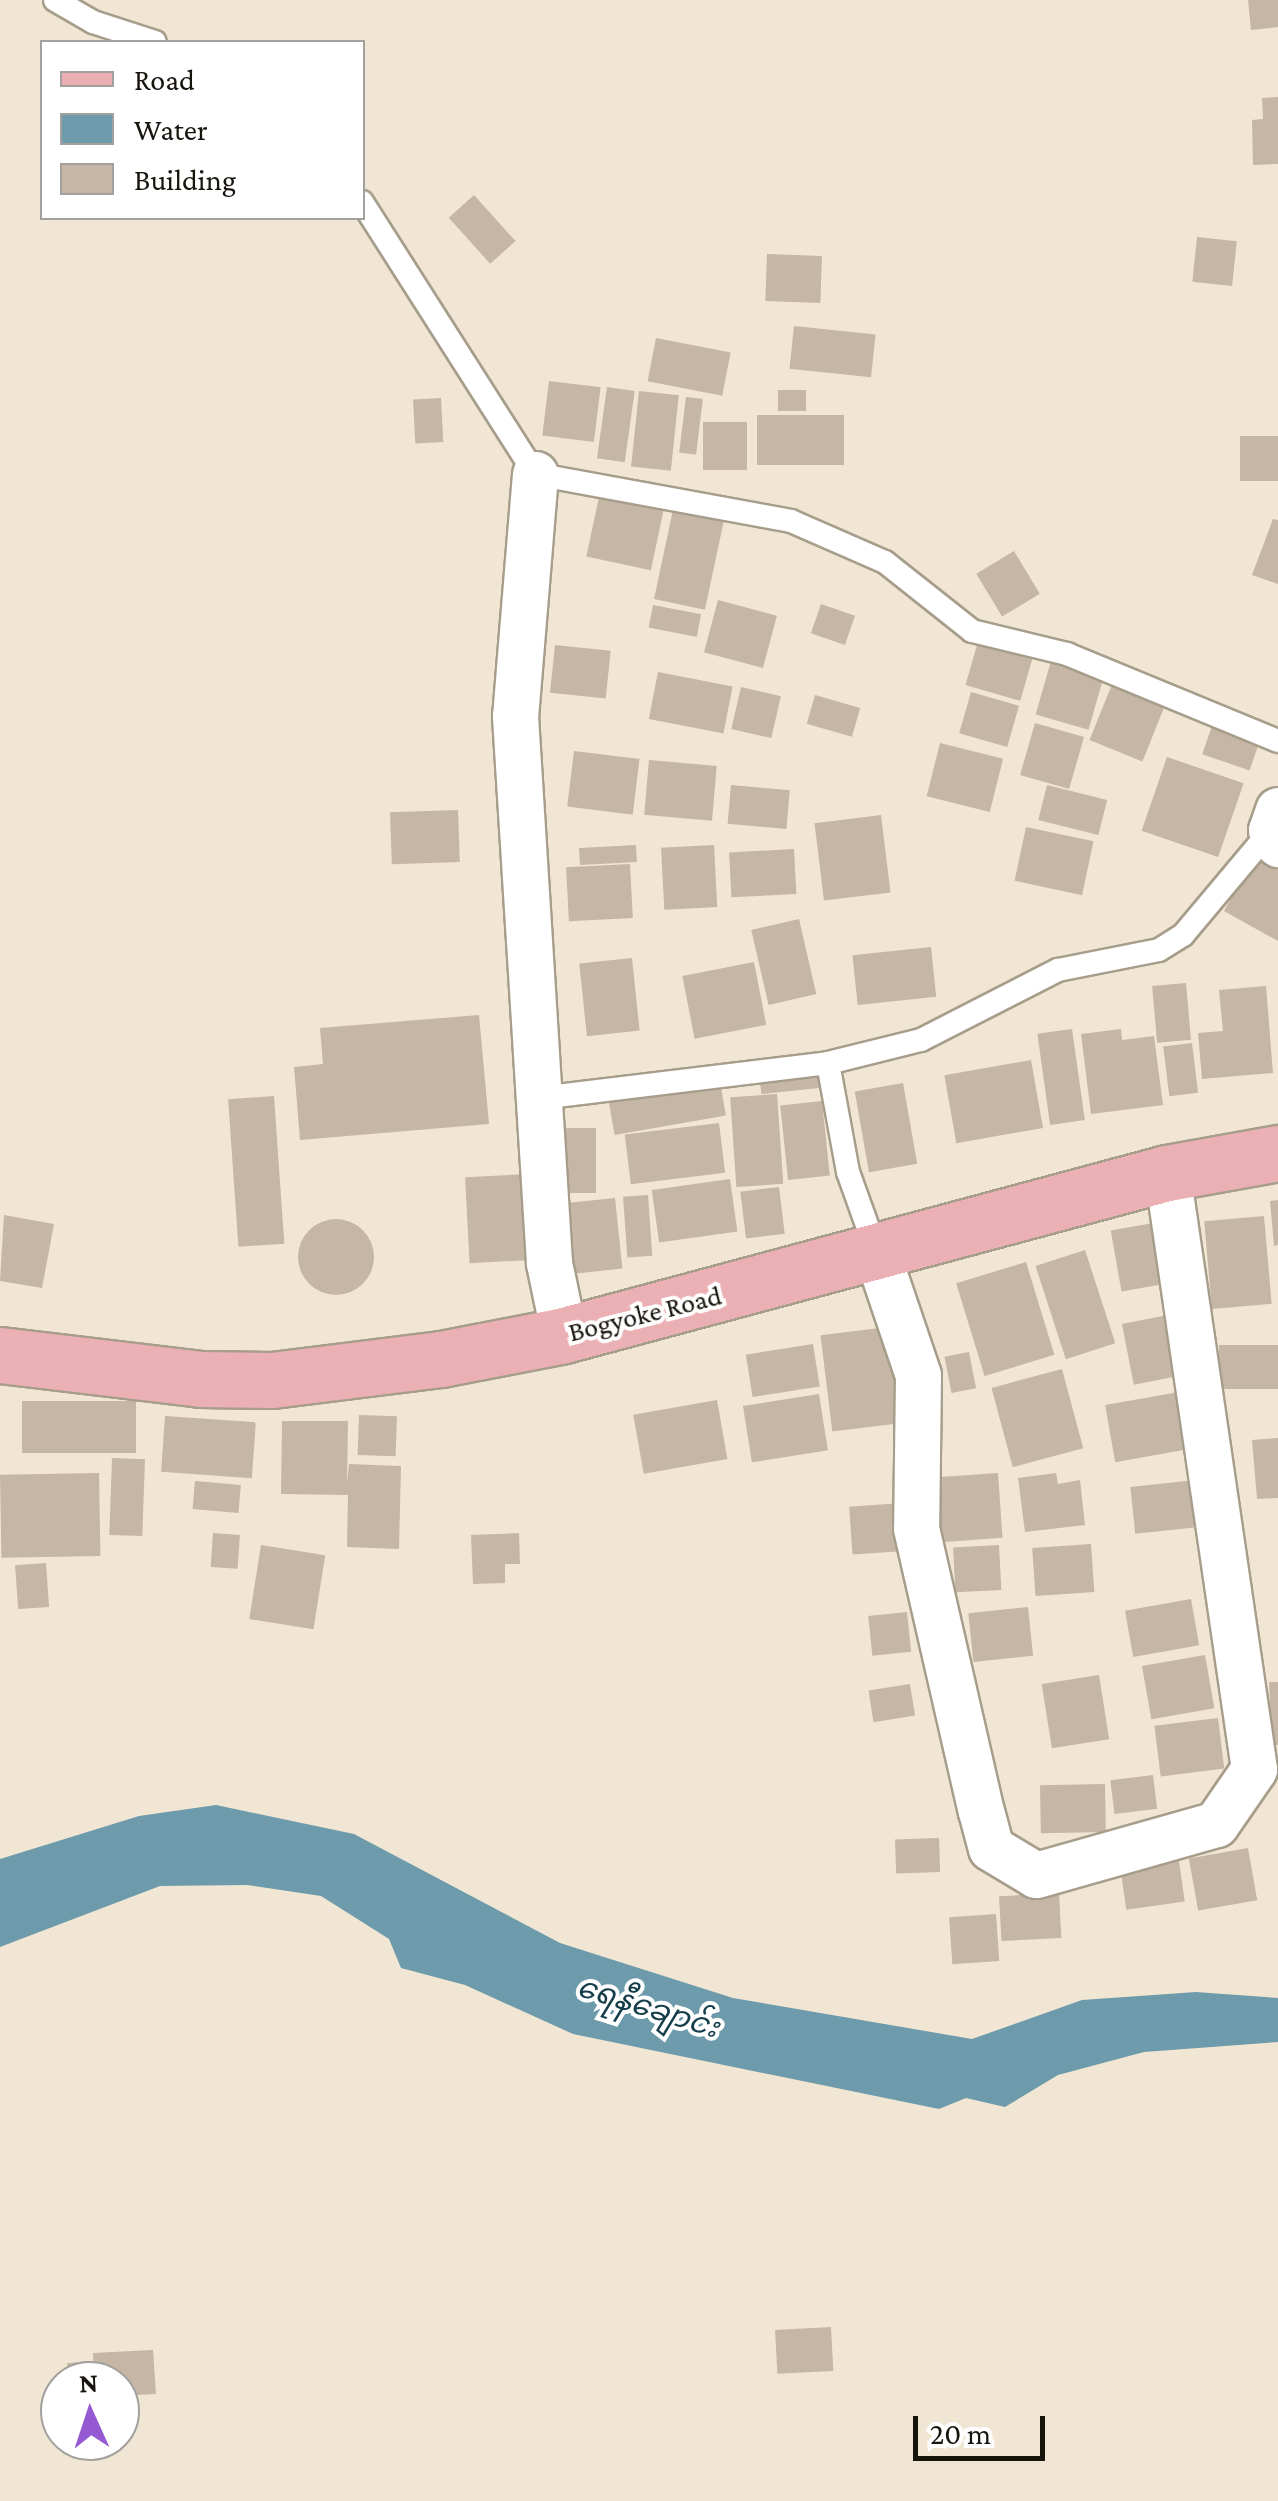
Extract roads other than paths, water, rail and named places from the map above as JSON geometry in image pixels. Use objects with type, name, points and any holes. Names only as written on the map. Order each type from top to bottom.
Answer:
[{"type":"main road","name":"Bogyoke Road","points":[[0,1356],[200,1380],[272,1380],[357,1372],[564,1335],[1167,1173],[1278,1153]]},
{"type":"street","points":[[535,474],[515,716],[549,1263],[564,1335]]},
{"type":"street","points":[[877,1254],[918,1375],[916,1528],[992,1848],[1036,1875],[1216,1824],[1266,1769],[1167,1173]]},
{"type":"lane","points":[[56,0],[93,22],[149,40]]},
{"type":"lane","points":[[365,207],[535,474],[790,520],[885,562],[972,631],[1067,654],[1278,741]]},
{"type":"lane","points":[[540,1098],[828,1063],[921,1040],[1084,960],[1159,950],[1182,935],[1276,828]]},
{"type":"lane","points":[[828,1063],[848,1172],[877,1254]]},
{"type":"water","name":"ရေနီချောင်း","points":[[216,1805],[354,1834],[560,1943],[733,1998],[972,2039],[1082,2000],[1196,1992],[1278,1998],[1278,2042],[1144,2052],[1058,2075],[1005,2107],[966,2098],[939,2109],[573,2034],[465,1985],[401,1968],[389,1939],[321,1896],[247,1885],[160,1886],[0,1947],[0,1859],[139,1816]]}]
